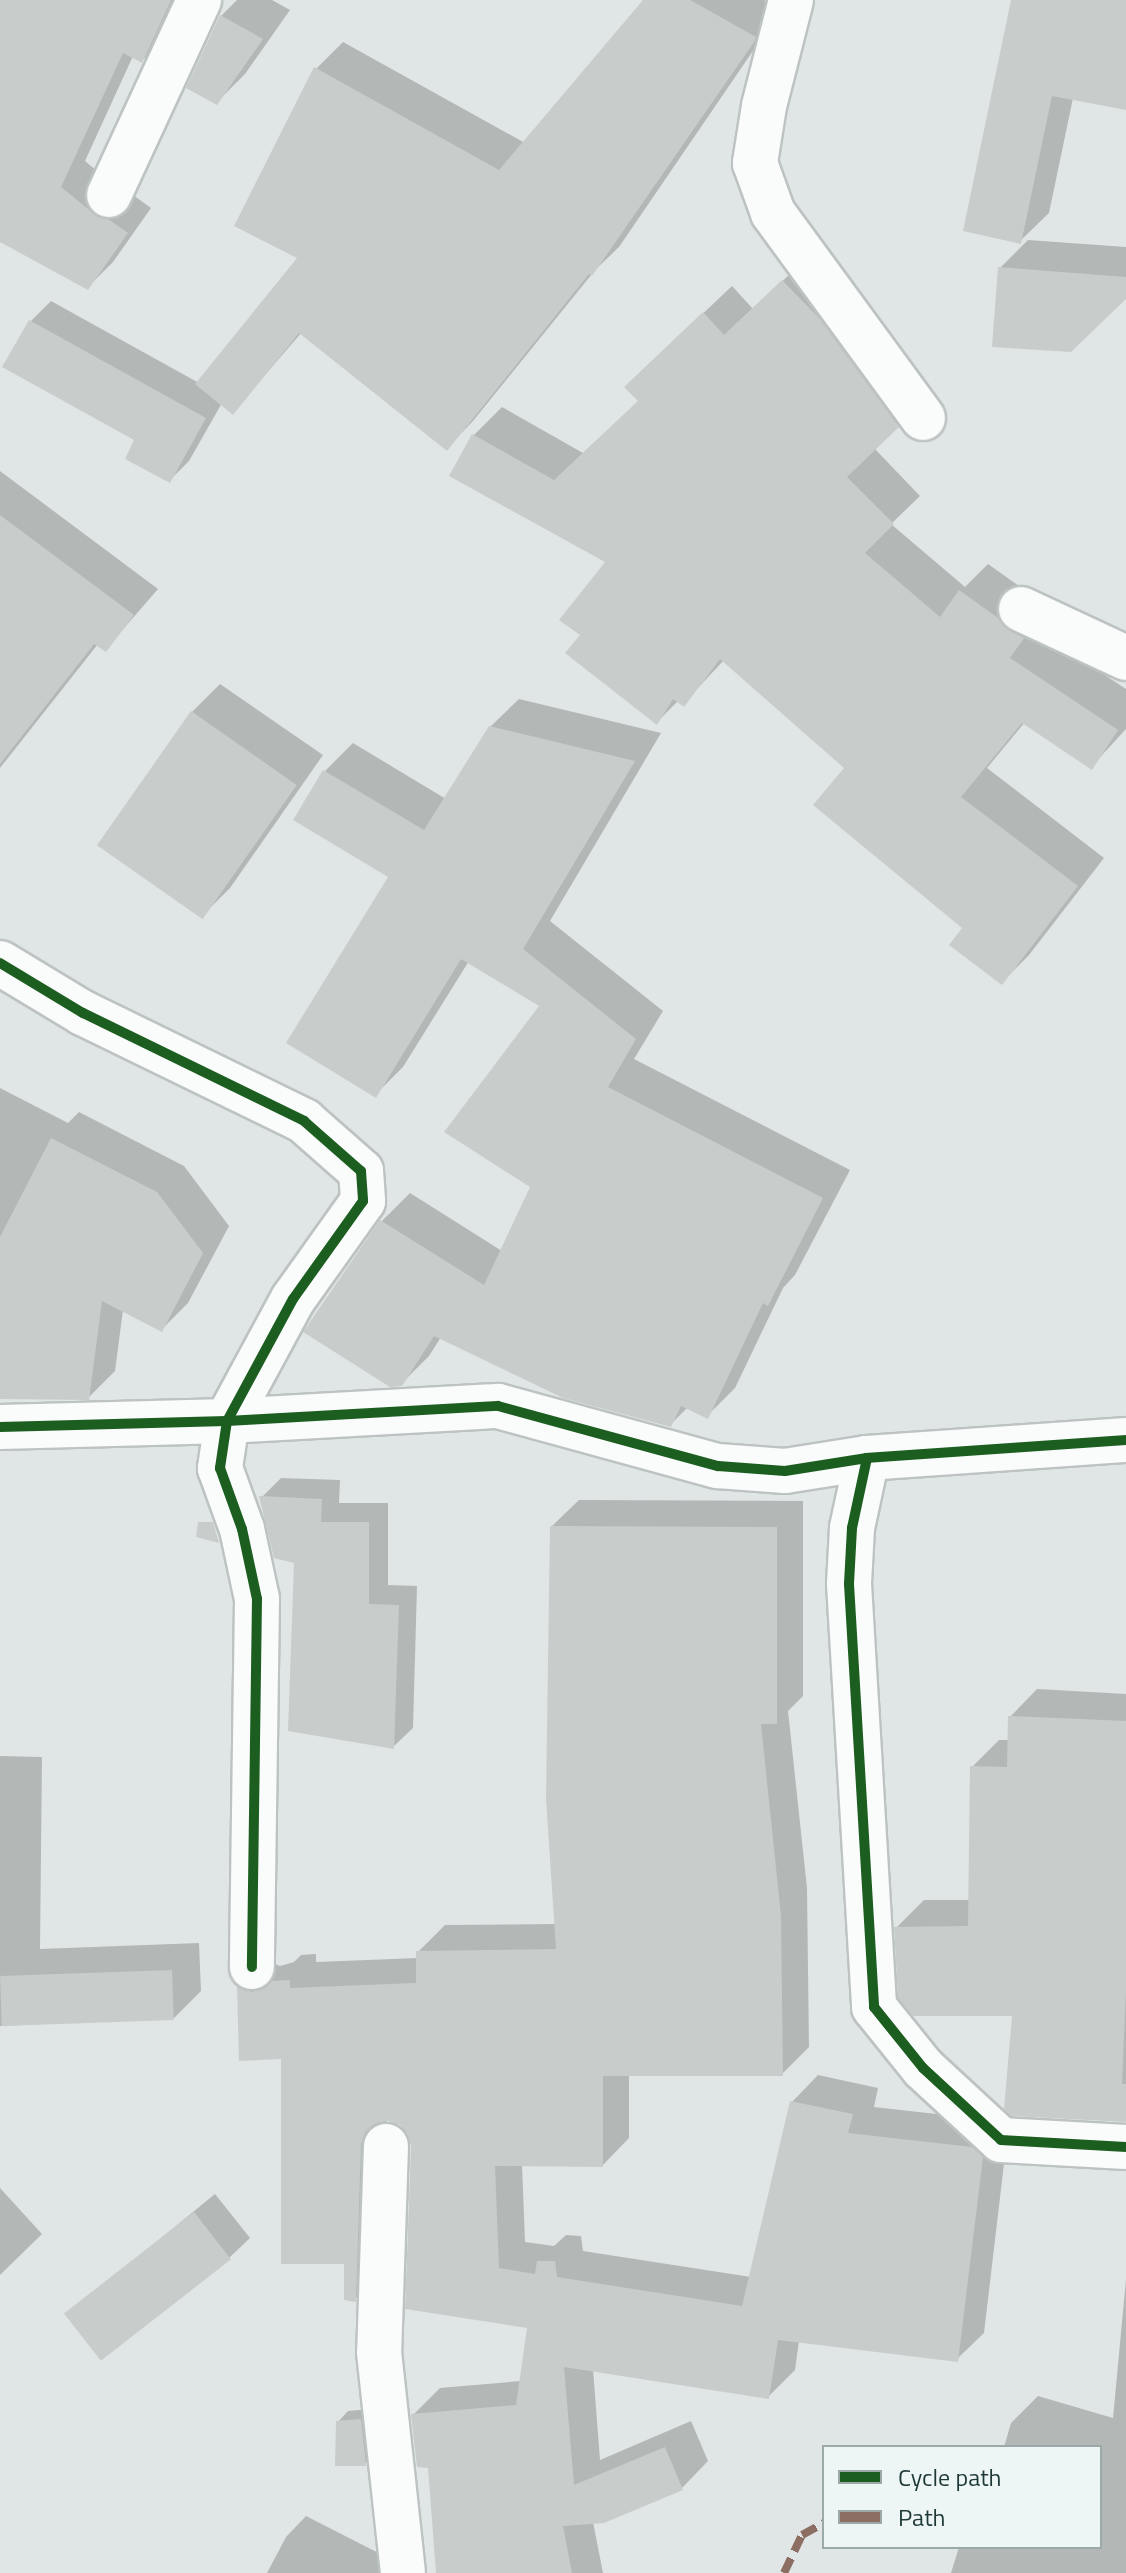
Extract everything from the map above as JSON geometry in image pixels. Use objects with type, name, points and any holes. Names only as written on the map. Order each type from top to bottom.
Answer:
[{"type":"street","points":[[109,195],[199,0]]},
{"type":"street","points":[[791,0],[764,106],[755,163],[773,213],[923,418]]},
{"type":"street","points":[[1021,609],[1126,658]]},
{"type":"street","points":[[0,963],[83,1013],[304,1121],[361,1171],[363,1201],[293,1299],[227,1421],[220,1468],[242,1529],[257,1599],[252,1967]]},
{"type":"street","points":[[0,1427],[227,1421],[498,1406],[718,1466],[785,1471],[867,1458],[1126,1440]]},
{"type":"street","points":[[867,1458],[852,1528],[849,1584],[874,2007],[923,2068],[1001,2140],[1126,2147]]},
{"type":"street","points":[[386,2146],[379,2352],[403,2573]]},
{"type":"building","points":[[0,0],[171,0],[142,63],[123,53],[61,187],[98,217],[108,219],[128,233],[88,290],[0,242]]},
{"type":"building","points":[[643,0],[690,0],[756,37],[592,276],[589,274],[447,451],[299,333],[233,415],[195,384],[297,258],[234,226],[314,67],[499,170]]},
{"type":"building","points":[[1011,0],[1126,0],[1126,110],[1052,96],[1021,244],[963,231]]},
{"type":"building","points":[[220,15],[263,39],[217,105],[186,88]]},
{"type":"building","points":[[998,267],[1126,277],[1126,299],[1071,352],[992,347]]},
{"type":"building","points":[[782,280],[819,318],[899,427],[847,477],[894,524],[865,553],[940,617],[959,590],[998,618],[1010,631],[1024,638],[1010,658],[1118,730],[1092,770],[1022,723],[961,797],[1078,886],[1002,985],[949,945],[962,928],[813,805],[844,768],[720,659],[684,707],[673,699],[657,725],[565,653],[580,635],[559,620],[605,562],[449,476],[472,434],[554,480],[638,401],[624,387],[703,312],[724,335]]},
{"type":"building","points":[[29,320],[206,418],[170,483],[125,459],[134,440],[2,367]]},
{"type":"building","points":[[0,515],[134,615],[106,652],[94,644],[0,764]]},
{"type":"building","points":[[191,711],[297,785],[203,919],[97,845]]},
{"type":"building","points":[[489,726],[635,761],[523,949],[636,1039],[608,1087],[823,1198],[768,1306],[763,1303],[708,1419],[681,1406],[671,1427],[563,1398],[434,1336],[402,1386],[390,1387],[303,1332],[380,1220],[484,1285],[530,1187],[444,1132],[539,1006],[461,959],[376,1098],[286,1043],[388,877],[293,820],[323,770],[424,830]]},
{"type":"building","points":[[51,1138],[157,1192],[203,1253],[162,1332],[102,1301],[89,1400],[0,1399],[0,1237]]},
{"type":"building","points":[[259,1496],[322,1499],[321,1522],[369,1522],[369,1604],[399,1605],[394,1749],[288,1731],[294,1563],[274,1558]]},
{"type":"building","points":[[198,1522],[213,1522],[219,1543],[196,1537]]},
{"type":"building","points":[[550,1526],[777,1527],[777,1724],[761,1724],[781,1916],[783,2076],[603,2076],[603,2167],[495,2166],[499,2268],[535,2274],[537,2261],[555,2261],[557,2277],[742,2306],[790,2101],[853,2114],[848,2133],[972,2147],[983,2157],[958,2362],[778,2340],[769,2399],[564,2367],[574,2485],[665,2447],[683,2490],[604,2523],[563,2526],[572,2573],[436,2573],[428,2468],[417,2467],[411,2414],[516,2405],[527,2328],[405,2309],[411,2147],[408,2134],[400,2125],[388,2121],[374,2124],[365,2132],[361,2144],[356,2302],[344,2300],[344,2264],[281,2264],[281,2059],[239,2061],[237,1986],[252,1992],[265,1988],[272,1981],[290,1980],[290,1988],[416,1983],[416,1951],[556,1949],[546,1799]]},
{"type":"building","points":[[1008,1716],[1126,1721],[1126,1990],[1122,2084],[1126,2084],[1126,2122],[1011,2116],[1004,2109],[1012,2016],[913,2016],[898,1998],[894,1927],[968,1926],[970,1766],[1007,1767]]},
{"type":"building","points":[[172,1970],[174,2020],[2,2026],[0,1976]]},
{"type":"building","points":[[194,2212],[231,2259],[101,2361],[64,2314]]},
{"type":"building","points":[[361,2419],[366,2466],[335,2466],[336,2421]]},
{"type":"marked path","points":[[784,2573],[802,2535],[822,2524]]},
{"type":"cycle path","points":[[0,963],[83,1013],[304,1121],[361,1171],[363,1201],[293,1299],[227,1421],[220,1468],[242,1529],[257,1599],[252,1967]]},
{"type":"cycle path","points":[[0,1427],[227,1421],[498,1406],[718,1466],[785,1471],[867,1458],[1126,1440]]},
{"type":"cycle path","points":[[867,1458],[852,1528],[849,1584],[874,2007],[923,2068],[1001,2140],[1126,2147]]}]
